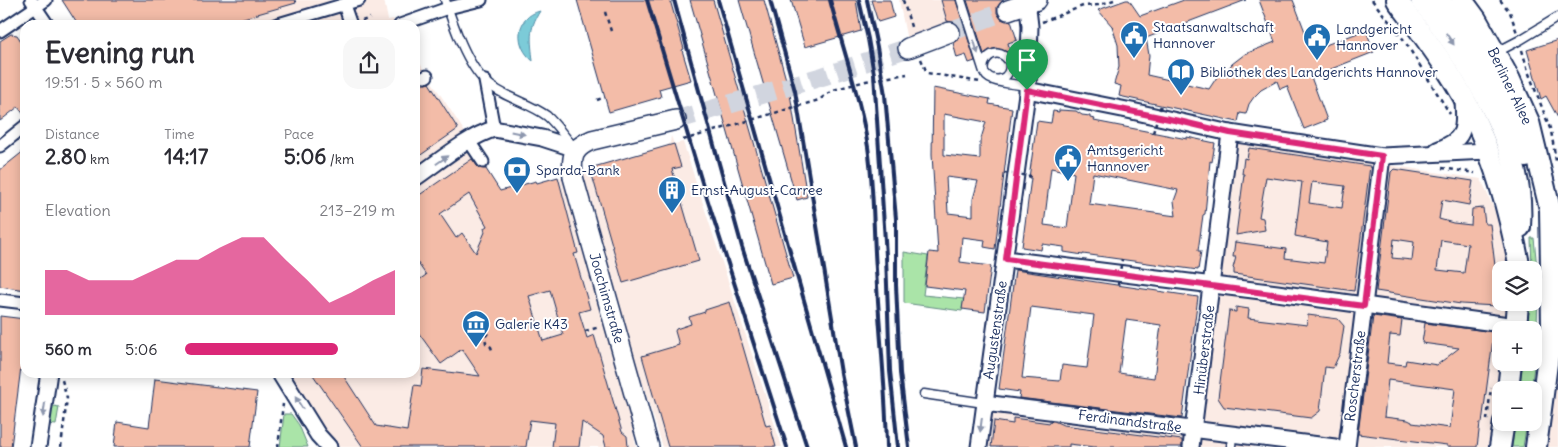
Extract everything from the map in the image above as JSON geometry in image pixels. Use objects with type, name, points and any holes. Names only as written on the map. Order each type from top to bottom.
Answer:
[{"type":"main road","points":[[1440,0],[1480,57],[1521,140],[1524,173],[1550,278]]},
{"type":"main road","name":"Berliner Allee","points":[[1462,0],[1476,19],[1509,78],[1530,122],[1550,209],[1550,278],[1555,326],[1536,447]]},
{"type":"main road","points":[[1394,3],[1417,8],[1468,65],[1507,145],[1524,173],[1520,218],[1520,261]]},
{"type":"main road","points":[[1417,8],[1442,62],[1477,123],[1505,200],[1518,261]]},
{"type":"main road","points":[[1500,447],[1503,431]]},
{"type":"street","points":[[292,20],[360,0]]},
{"type":"street","points":[[411,20],[447,4],[481,0]]},
{"type":"street","points":[[1008,10],[1031,1]]},
{"type":"street","name":"Augustenstraße","points":[[979,447],[1006,259],[1027,88],[1031,1]]},
{"type":"street","points":[[0,31],[38,3],[46,20]]},
{"type":"street","points":[[344,5],[349,20]]},
{"type":"street","points":[[912,46],[950,32]]},
{"type":"street","points":[[485,81],[494,129]]},
{"type":"street","points":[[1027,88],[1230,133],[1382,156],[1488,151]]},
{"type":"street","points":[[1428,154],[1450,146],[1459,137],[1464,120],[1463,98]]},
{"type":"street","points":[[420,175],[486,131],[494,129],[542,138],[576,149],[592,140],[676,120]]},
{"type":"street","points":[[0,146],[17,131]]},
{"type":"street","name":"Hinüberstraße","points":[[1192,447],[1230,133]]},
{"type":"street","points":[[470,141],[483,162]]},
{"type":"street","name":"Joachimstraße","points":[[576,149],[573,156],[574,176],[649,447]]},
{"type":"street","name":"Roscherstraße","points":[[1347,447],[1382,156]]},
{"type":"street","points":[[1006,259],[1211,285],[1492,325]]},
{"type":"street","points":[[0,300],[20,302]]},
{"type":"street","points":[[38,447],[48,378]]},
{"type":"street","points":[[282,378],[319,441],[328,447]]},
{"type":"street","name":"Ferdinandstraße","points":[[984,404],[1194,429],[1232,441],[1334,447]]},
{"type":"lane","points":[[961,0],[984,72],[993,80],[1005,78],[1008,74],[1010,63],[1001,54],[994,53],[988,56],[983,67],[984,72],[988,77],[993,80],[1027,88]]},
{"type":"lane","points":[[447,4],[474,67],[485,81],[500,92],[547,117],[576,149]]},
{"type":"lane","points":[[1494,53],[1558,17]]},
{"type":"lane","points":[[924,394],[984,404]]},
{"type":"path","points":[[903,0],[912,46],[927,73],[982,82]]},
{"type":"path","points":[[1030,26],[1083,6],[1098,5],[1114,0]]},
{"type":"path","points":[[1500,0],[1510,12],[1520,40],[1528,71],[1550,131],[1558,170]]},
{"type":"path","points":[[605,12],[611,31]]},
{"type":"path","points":[[363,20],[370,18]]},
{"type":"path","points":[[683,140],[819,100],[833,90],[866,81],[907,74]]},
{"type":"path","points":[[596,100],[605,97]]},
{"type":"path","points":[[1153,132],[1161,105]]},
{"type":"path","points":[[1004,173],[1031,176]]},
{"type":"path","points":[[1118,285],[1122,259]]},
{"type":"path","points":[[488,333],[485,337],[486,343],[491,347],[493,353]]},
{"type":"path","points":[[61,447],[67,398],[62,378]]},
{"type":"path","points":[[278,447],[284,402]]},
{"type":"shaded area","points":[[61,0],[384,0],[388,20],[75,20]]},
{"type":"shaded area","points":[[899,0],[1019,0],[907,41]]},
{"type":"shaded area","points":[[420,64],[470,140],[479,159],[501,194],[508,189],[536,181],[537,183],[567,176],[614,323],[636,447],[320,447],[281,378],[420,378]]},
{"type":"shaded area","points":[[671,136],[674,144],[683,142],[782,447],[663,447],[576,176],[666,147],[670,143]]},
{"type":"shaded area","points":[[1236,142],[1481,179],[1517,261],[1492,261],[1492,311],[1513,311],[1507,321],[1492,321],[1492,371],[1501,371],[1501,381],[1492,381],[1492,431],[1500,431],[1500,447],[972,447],[976,409],[1196,439]]},
{"type":"shaded area","points":[[1558,220],[1558,447],[1536,447],[1538,431],[1542,431],[1542,385]]},
{"type":"green space","points":[[1531,238],[1534,238],[1536,261],[1532,261]]},
{"type":"green space","points":[[904,252],[928,256],[923,295],[964,299],[962,311],[904,303]]},
{"type":"green space","points":[[1529,311],[1537,311],[1537,321],[1528,321]]},
{"type":"green space","points":[[1522,371],[1533,371],[1532,381],[1520,381]]},
{"type":"green space","points":[[49,405],[59,407],[56,425],[46,424]]},
{"type":"green space","points":[[284,414],[291,414],[299,425],[308,447],[280,447]]},
{"type":"green space","points":[[1514,431],[1526,431],[1523,447],[1512,447]]},
{"type":"water","points":[[540,11],[532,30],[533,61],[523,48],[520,33],[526,19]]},
{"type":"building","points":[[62,0],[295,0],[296,3],[236,20],[75,20]]},
{"type":"building","points":[[577,0],[670,0],[691,80],[659,89],[661,97],[609,112]]},
{"type":"building","points":[[690,0],[713,0],[793,278],[771,284]]},
{"type":"building","points":[[739,0],[764,0],[790,94],[807,197],[797,200]]},
{"type":"building","points":[[791,0],[856,0],[861,31],[805,47]]},
{"type":"building","points":[[871,0],[890,0],[894,17],[878,22]]},
{"type":"building","points":[[941,0],[956,0],[975,61],[969,63],[966,55],[957,58],[953,43],[959,39],[961,28],[957,23],[947,21]]},
{"type":"building","points":[[967,0],[1003,0],[997,7],[997,13],[1001,19],[1011,21],[1017,40],[1008,43],[1010,51],[1007,52],[996,48],[984,54]]},
{"type":"building","points":[[1129,0],[1140,16],[1184,0],[1246,0],[1146,38],[1149,55],[1147,75],[1209,89],[1219,74],[1222,76],[1232,64],[1245,54],[1275,42],[1259,0],[1293,0],[1312,50],[1366,30],[1374,52],[1311,77],[1327,120],[1304,129],[1287,86],[1280,89],[1277,81],[1261,90],[1254,97],[1249,104],[1246,114],[1240,113],[1238,122],[1119,96],[1121,86],[1114,84],[1119,67],[1118,45],[1112,26],[1098,10]]},
{"type":"building","points":[[11,34],[17,35],[20,40],[20,110],[18,107],[0,121],[0,41]]},
{"type":"building","points":[[1558,40],[1558,118],[1546,96],[1541,99],[1527,50]]},
{"type":"building","points":[[420,82],[424,84],[429,83],[458,129],[420,156]]},
{"type":"building","points":[[933,88],[990,99],[989,104],[1012,108],[995,249],[984,247],[985,240],[962,237],[960,262],[991,266],[985,312],[962,309],[965,291],[925,286],[929,252],[938,253],[932,154]],"holes":[[[944,114],[986,122],[980,142],[980,159],[944,155]],[[946,177],[978,181],[973,199],[973,216],[948,213]]]},
{"type":"building","points":[[1059,110],[1076,111],[1082,115],[1090,116],[1090,118],[1095,119],[1094,121],[1215,143],[1212,162],[1210,161],[1205,214],[1203,215],[1198,251],[1201,251],[1198,270],[1064,252],[1064,247],[1042,244],[1041,250],[1022,247],[1037,121],[1051,123],[1053,111],[1059,112]],"holes":[[[1051,168],[1074,173],[1067,228],[1044,225]],[[1093,173],[1178,190],[1174,201],[1176,216],[1089,204]]]},
{"type":"building","name":"Ernst-August-Carree","points":[[674,144],[681,167],[672,169],[699,261],[623,283],[590,168]]},
{"type":"building","points":[[1249,148],[1370,166],[1354,291],[1234,274],[1233,268],[1236,257],[1233,257],[1235,242],[1286,249],[1285,258],[1324,263],[1327,242],[1295,236],[1302,182],[1266,177],[1259,217],[1263,218],[1265,230],[1236,235],[1244,174],[1242,174],[1244,158],[1247,159]],"holes":[[[1312,182],[1345,186],[1342,208],[1309,203]]]},
{"type":"building","points":[[20,154],[20,289],[0,286],[0,170]]},
{"type":"building","points":[[472,159],[479,168],[486,169],[500,191],[558,177],[578,253],[574,254],[590,309],[579,312],[587,338],[594,335],[622,432],[627,436],[628,447],[606,447],[603,436],[582,422],[579,447],[552,447],[555,423],[530,420],[526,447],[363,447],[315,378],[345,378],[376,426],[407,431],[414,385],[421,386],[423,369],[480,376],[462,349],[441,364],[420,335],[420,279],[426,275],[420,266],[420,195]],"holes":[[[469,194],[487,226],[484,228],[485,232],[476,253],[462,233],[456,238],[440,214]],[[550,290],[563,335],[543,341],[529,296]]]},
{"type":"building","points":[[1394,169],[1473,181],[1469,205],[1442,200],[1439,219],[1471,225],[1472,209],[1483,208],[1485,224],[1490,224],[1494,261],[1492,261],[1492,306],[1461,304],[1376,291],[1391,172]],"holes":[[[1394,239],[1414,242],[1412,260],[1392,258]],[[1441,240],[1468,244],[1464,273],[1437,270]]]},
{"type":"building","points":[[1015,270],[1198,297],[1182,418],[1019,398],[1020,392],[999,389]],"holes":[[[1031,307],[1094,315],[1087,368],[1062,365],[1060,381],[1022,378]],[[1126,320],[1161,325],[1154,378],[1119,373]]]},
{"type":"building","points":[[730,302],[766,426],[770,425],[776,447],[668,447],[642,356],[679,345],[675,331],[691,324],[689,317]]},
{"type":"building","points":[[1236,307],[1249,309],[1248,318],[1307,325],[1308,315],[1338,319],[1344,326],[1340,353],[1333,368],[1325,367],[1320,411],[1311,418],[1224,407],[1218,398],[1229,311],[1236,312]]},
{"type":"building","points":[[0,316],[20,318],[20,375],[11,447],[0,447]]},
{"type":"building","points":[[1373,316],[1402,320],[1400,336],[1390,335],[1387,363],[1405,365],[1406,360],[1437,365],[1459,348],[1422,343],[1425,323],[1492,332],[1492,347],[1477,447],[1447,447],[1447,445],[1358,434]],"holes":[[[1388,380],[1455,389],[1450,428],[1384,417]]]},
{"type":"building","points":[[155,379],[257,392],[250,447],[114,447],[117,422],[149,427]]},
{"type":"building","points":[[1013,418],[1050,423],[1050,421],[1054,421],[1063,425],[1182,440],[1182,447],[1094,447],[1069,444],[1069,447],[991,447],[994,421],[1013,424]]},
{"type":"tunnel","points":[[950,32],[1008,10]]},
{"type":"tunnel","points":[[676,120],[824,76],[908,48]]},
{"type":"railway","points":[[647,0],[704,189],[787,447]]},
{"type":"railway","points":[[674,0],[742,247],[807,447]]},
{"type":"railway","points":[[718,0],[846,447]]},
{"type":"railway","points":[[770,0],[795,91],[841,373],[856,447]]},
{"type":"railway","points":[[830,0],[856,91],[865,128],[870,162],[887,447]]},
{"type":"railway","points":[[859,0],[874,74],[886,256],[890,371],[898,447]]},
{"type":"railway","points":[[867,0],[885,95],[896,219],[896,285],[900,373],[909,447]]},
{"type":"place","name":"Staatsanwaltschaft Hannover","points":[[1134,59]]},
{"type":"place","name":"Landgericht Hannover","points":[[1317,61]]},
{"type":"place","name":"Bibliothek des Landgerichts Hannover","points":[[1181,96]]},
{"type":"place","name":"Amtsgericht Hannover","points":[[1068,182]]},
{"type":"place","name":"Sparda-Bank","points":[[517,194]]},
{"type":"place","name":"Ernst-August-Carree","points":[[672,214]]},
{"type":"place","name":"Galerie K43","points":[[476,348]]},
{"type":"route","points":[[1027,90],[1230,133],[1382,156],[1364,306],[1277,293],[1006,259],[1027,90]]}]
